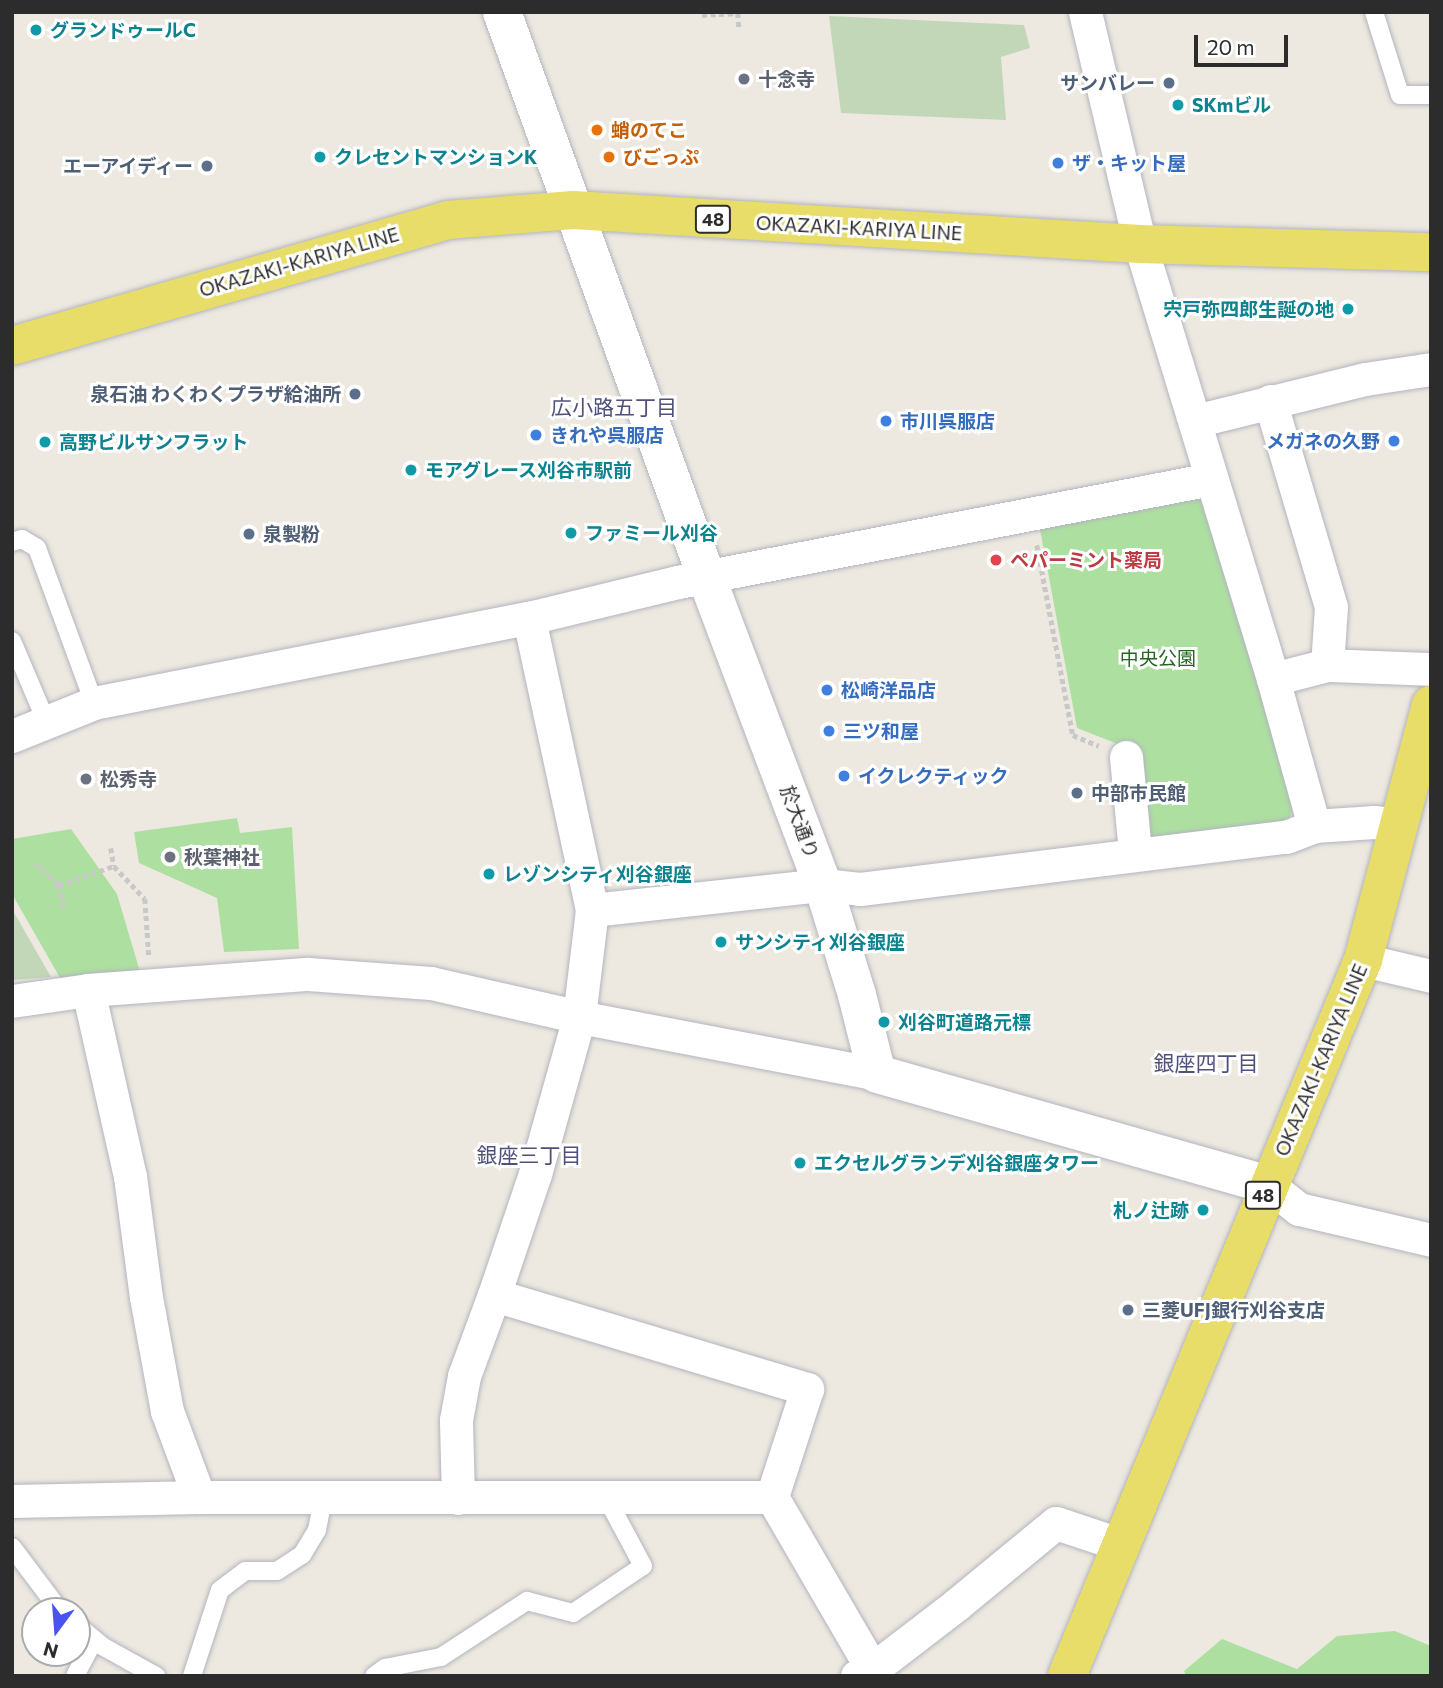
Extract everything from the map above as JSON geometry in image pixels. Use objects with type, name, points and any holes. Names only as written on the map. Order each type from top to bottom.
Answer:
[{"type":"main road","name":"OKAZAKI-KARIYA LINE","points":[[12,346],[448,220],[573,210],[1140,244],[1431,252]]},
{"type":"main road","name":"OKAZAKI-KARIYA LINE","points":[[1066,1676],[1363,960],[1400,825],[1421,786],[1431,705]]},
{"type":"street","name":"於大通り","points":[[502,12],[706,576],[823,885],[857,995],[877,1074]]},
{"type":"street","points":[[1086,13],[1140,244],[1273,679],[1314,826]]},
{"type":"street","points":[[1195,421],[1365,379],[1431,369]]},
{"type":"street","points":[[1270,401],[1331,607],[1327,665]]},
{"type":"street","points":[[12,736],[94,703],[529,618],[706,576],[1211,479]]},
{"type":"street","points":[[457,1498],[458,1409],[464,1376],[535,1174],[579,1017],[592,910],[529,618]]},
{"type":"street","points":[[1273,679],[1327,665],[1431,669]]},
{"type":"street","points":[[1126,757],[1135,853]]},
{"type":"street","points":[[592,910],[823,885],[860,889],[1135,853],[1286,837],[1314,826],[1374,822],[1400,825]]},
{"type":"street","points":[[1363,960],[1431,976]]},
{"type":"street","points":[[12,1001],[88,990],[308,974],[431,983],[579,1017],[877,1074],[1268,1185],[1299,1209],[1431,1240]]},
{"type":"street","points":[[88,990],[130,1176],[146,1297],[167,1411],[199,1497]]},
{"type":"street","points":[[494,1295],[807,1389],[772,1497],[869,1673],[1056,1522],[1119,1544]]},
{"type":"street","points":[[12,1500],[199,1497],[772,1497]]},
{"type":"lane","points":[[1066,12],[1086,13]]},
{"type":"lane","points":[[1374,12],[1400,95],[1431,95]]},
{"type":"lane","points":[[12,542],[22,539],[37,548],[94,703]]},
{"type":"lane","points":[[12,641],[46,721]]},
{"type":"lane","points":[[374,1676],[385,1668],[441,1657],[527,1601],[573,1613],[643,1566],[606,1497]]},
{"type":"lane","points":[[192,1676],[220,1590],[245,1571],[277,1570],[302,1555],[317,1530],[323,1498]]},
{"type":"lane","points":[[12,1547],[50,1597]]},
{"type":"lane","points":[[91,1637],[156,1676]]},
{"type":"lane","points":[[75,1676],[94,1640]]},
{"type":"path","points":[[702,15],[738,13],[739,29]]},
{"type":"path","points":[[1030,513],[1073,734],[1126,757]]},
{"type":"path","points":[[111,848],[114,866],[145,899],[152,985]]},
{"type":"path","points":[[36,863],[58,886],[64,911]]},
{"type":"path","points":[[58,886],[114,866]]},
{"type":"green space","points":[[829,16],[1024,25],[1030,48],[1001,57],[1006,120],[841,113]]},
{"type":"green space","name":"中央公園","points":[[1204,490],[1296,800],[1288,822],[1147,840],[1133,750],[1077,728],[1039,524]]},
{"type":"green space","points":[[237,818],[240,833],[292,827],[299,949],[224,952],[217,898],[139,863],[134,832]]},
{"type":"green space","points":[[71,829],[117,894],[141,975],[63,983],[12,894],[12,839]]},
{"type":"green space","points":[[12,909],[51,977],[12,980]]},
{"type":"green space","points":[[1395,1631],[1431,1646],[1431,1676],[1186,1676],[1184,1671],[1222,1639],[1297,1669],[1337,1636]]},
{"type":"place","name":"グランドゥールC","points":[[36,30]]},
{"type":"place","name":"十念寺","points":[[744,79]]},
{"type":"place","name":"サンバレー","points":[[1169,83]]},
{"type":"place","name":"SKmビル","points":[[1178,105]]},
{"type":"place","name":"蛸のてこ","points":[[597,130]]},
{"type":"place","name":"クレセントマンションK","points":[[320,157]]},
{"type":"place","name":"びごっぷ","points":[[609,157]]},
{"type":"place","name":"ザ・キット屋","points":[[1058,163]]},
{"type":"place","name":"エーアイディー","points":[[207,166]]},
{"type":"place","name":"宍戸弥四郎生誕の地","points":[[1348,309]]},
{"type":"place","name":"泉石油 わくわくプラザ給油所","points":[[355,394]]},
{"type":"place","name":"市川呉服店","points":[[886,421]]},
{"type":"place","name":"きれや呉服店","points":[[536,435]]},
{"type":"place","name":"メガネの久野","points":[[1394,441]]},
{"type":"place","name":"高野ビルサンフラット","points":[[45,442]]},
{"type":"place","name":"モアグレース刈谷市駅前","points":[[411,470]]},
{"type":"place","name":"ファミール刈谷","points":[[571,533]]},
{"type":"place","name":"泉製粉","points":[[249,534]]},
{"type":"place","name":"ペパーミント薬局","points":[[996,560]]},
{"type":"place","name":"松崎洋品店","points":[[827,690]]},
{"type":"place","name":"三ツ和屋","points":[[829,731]]},
{"type":"place","name":"イクレクティック","points":[[844,776]]},
{"type":"place","name":"松秀寺","points":[[86,779]]},
{"type":"place","name":"中部市民館","points":[[1077,793]]},
{"type":"place","name":"秋葉神社","points":[[170,857]]},
{"type":"place","name":"レゾンシティ刈谷銀座","points":[[489,874]]},
{"type":"place","name":"サンシティ刈谷銀座","points":[[721,942]]},
{"type":"place","name":"刈谷町道路元標","points":[[884,1022]]},
{"type":"place","name":"エクセルグランデ刈谷銀座タワー","points":[[800,1163]]},
{"type":"place","name":"札ノ辻跡","points":[[1203,1210]]},
{"type":"place","name":"三菱UFJ銀行刈谷支店","points":[[1128,1310]]},
{"type":"district","name":"広小路五丁目","points":[[614,407]]},
{"type":"district","name":"銀座四丁目","points":[[1206,1063]]},
{"type":"district","name":"銀座三丁目","points":[[529,1155]]}]
